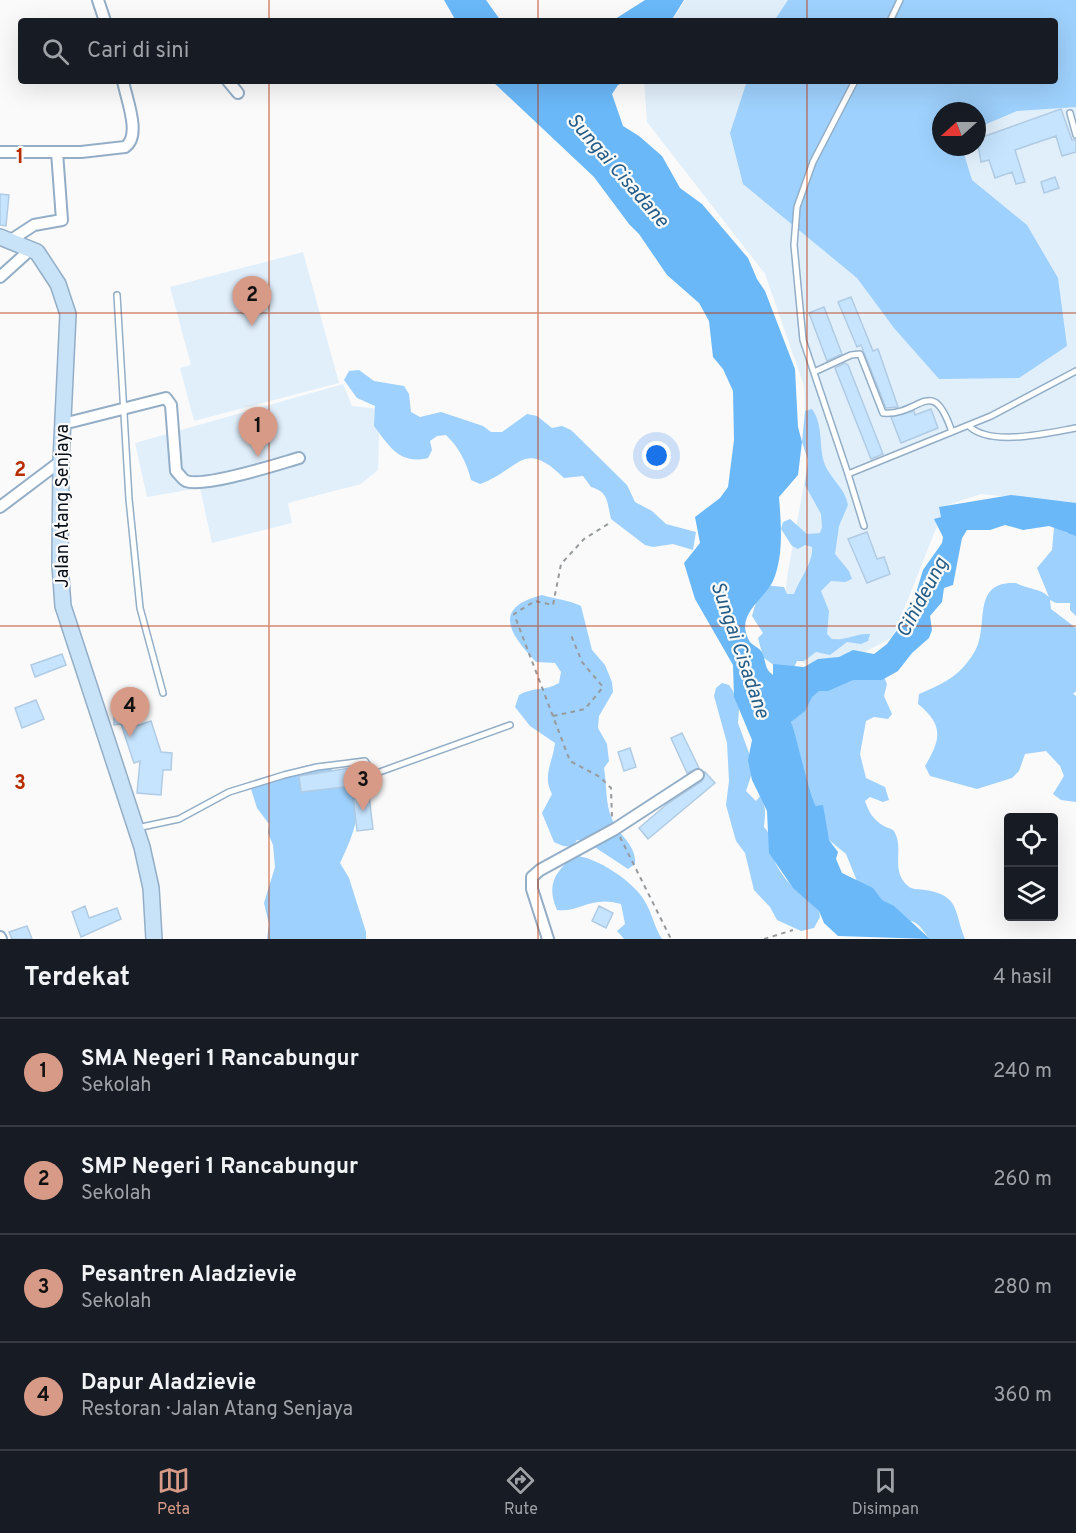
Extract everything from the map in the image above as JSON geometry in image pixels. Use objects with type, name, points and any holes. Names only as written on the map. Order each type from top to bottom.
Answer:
[{"type":"main road","name":"Jalan Atang Senjaya","points":[[5,239],[32,249],[47,265],[58,284],[68,314],[61,461],[60,565],[63,606],[148,868],[154,939]]},
{"type":"street","points":[[100,0],[104,18]]},
{"type":"street","points":[[0,152],[108,150],[131,144],[134,135],[124,84]]},
{"type":"street","points":[[230,84],[238,93]]},
{"type":"street","points":[[5,239],[34,225],[62,220],[57,152]]},
{"type":"street","points":[[0,277],[32,249]]},
{"type":"street","points":[[63,424],[166,398],[169,400],[176,471],[186,481],[199,482],[252,472],[299,458]]},
{"type":"street","points":[[0,507],[61,461]]},
{"type":"street","points":[[548,939],[532,889],[532,877],[540,870],[615,829],[698,775]]},
{"type":"lane","points":[[891,18],[900,0]]},
{"type":"lane","points":[[853,84],[813,162],[797,207],[794,244],[796,291],[803,340],[864,526]]},
{"type":"lane","points":[[1070,113],[1076,135]]},
{"type":"lane","points":[[117,295],[129,498],[140,608],[163,693]]},
{"type":"lane","points":[[814,372],[851,355],[860,354],[883,413],[929,401],[937,402],[944,408],[952,432]]},
{"type":"lane","points":[[848,474],[969,426],[1076,371]]},
{"type":"lane","points":[[969,426],[976,433],[1022,437],[1076,428]]},
{"type":"lane","points":[[135,829],[179,819],[229,792],[317,766],[365,761],[374,774],[510,725]]},
{"type":"path","points":[[608,524],[584,539],[561,564],[553,605],[535,601],[514,614],[570,760],[600,777],[611,788],[611,813],[615,829],[671,939]]},
{"type":"path","points":[[553,716],[585,709],[603,687],[582,662],[571,635]]},
{"type":"path","points":[[764,939],[793,930]]},
{"type":"shaded area","points":[[685,0],[1076,0],[1076,517],[1051,501],[981,494],[945,506],[893,637],[852,659],[806,665],[782,646],[787,577],[807,468],[804,386],[765,274],[647,122],[644,84],[1058,84],[1058,18],[674,18]]},
{"type":"shaded area","points":[[788,0],[1076,0],[1076,107],[1017,111],[986,124],[986,102],[932,102],[932,156],[965,156],[972,180],[1027,225],[1058,278],[1067,346],[1019,378],[939,379],[894,328],[857,278],[743,184],[730,133],[746,84],[1058,84],[1058,18],[776,18]]},
{"type":"shaded area","points":[[303,252],[339,383],[194,421],[180,368],[191,365],[170,287]]},
{"type":"shaded area","points":[[359,370],[374,381],[404,386],[409,394],[411,412],[420,417],[441,412],[483,426],[491,432],[502,432],[527,414],[537,416],[552,428],[562,426],[571,430],[627,485],[635,502],[652,511],[666,524],[696,532],[693,550],[673,544],[653,547],[645,545],[611,519],[604,495],[591,487],[583,476],[564,478],[539,460],[530,458],[522,460],[480,484],[471,480],[462,455],[446,435],[437,436],[430,441],[432,450],[428,458],[410,459],[403,456],[390,447],[374,426],[375,406],[357,398],[344,380],[349,371]]},
{"type":"shaded area","points":[[343,384],[352,406],[380,409],[378,470],[361,484],[288,503],[292,523],[212,543],[200,488],[147,497],[135,443]]},
{"type":"shaded area","points":[[812,409],[818,423],[824,462],[844,494],[848,505],[839,526],[835,554],[849,571],[852,579],[845,582],[831,581],[821,591],[829,611],[827,634],[832,639],[837,639],[870,634],[868,641],[861,644],[847,642],[830,655],[816,652],[804,661],[797,661],[794,668],[780,670],[763,657],[758,638],[763,633],[752,616],[757,599],[755,593],[763,585],[784,587],[787,594],[794,594],[811,558],[812,547],[805,545],[798,549],[792,546],[781,529],[783,522],[790,519],[807,534],[820,533],[822,527],[821,514],[805,485],[808,460],[802,442],[805,411]]},
{"type":"shaded area","points":[[1054,527],[1067,533],[1076,533],[1076,616],[1070,610],[1070,603],[1056,603],[1050,600],[1051,609],[1076,628],[1076,691],[1073,694],[1076,696],[1076,802],[1061,800],[1053,794],[1064,776],[1060,766],[1046,751],[1025,754],[1019,771],[1012,778],[977,789],[930,776],[925,766],[937,740],[937,733],[932,719],[918,704],[919,694],[952,677],[971,658],[980,639],[987,596],[993,589],[1002,584],[1016,583],[1042,592],[1049,597],[1037,568],[1052,550]]},
{"type":"shaded area","points":[[542,595],[581,606],[592,650],[605,665],[612,682],[613,692],[599,716],[598,728],[607,744],[609,761],[604,768],[610,813],[635,857],[635,864],[628,869],[587,842],[577,840],[572,847],[554,842],[542,813],[552,794],[548,775],[555,743],[530,726],[515,707],[519,695],[559,683],[561,672],[555,663],[536,662],[519,641],[510,622],[511,614],[516,607],[526,600]]},
{"type":"shaded area","points":[[884,677],[887,684],[884,696],[892,714],[888,719],[874,717],[866,721],[860,754],[866,778],[885,787],[889,800],[883,802],[870,797],[865,801],[874,818],[895,833],[898,846],[898,867],[903,880],[912,888],[936,892],[950,901],[957,913],[965,939],[930,939],[916,923],[902,921],[859,886],[846,854],[829,840],[812,801],[790,733],[792,717],[808,693],[849,679]]},
{"type":"shaded area","points":[[722,683],[729,685],[733,691],[739,709],[738,723],[749,753],[752,773],[746,791],[756,801],[760,796],[764,804],[764,827],[773,843],[775,861],[781,873],[819,911],[820,917],[814,928],[801,931],[777,920],[770,907],[754,890],[745,853],[736,841],[726,805],[729,781],[727,743],[714,696],[716,688]]},
{"type":"shaded area","points":[[308,765],[329,767],[358,790],[358,810],[354,828],[340,863],[349,878],[366,932],[366,939],[267,939],[269,924],[264,903],[275,867],[273,845],[268,833],[269,824],[257,808],[251,789],[268,777]]},
{"type":"shaded area","points":[[574,856],[602,865],[632,885],[647,905],[662,939],[624,939],[617,931],[625,924],[621,904],[601,902],[557,910],[552,893],[554,880]]},
{"type":"water","points":[[444,0],[486,0],[499,18],[454,18]]},
{"type":"water","points":[[645,0],[684,0],[673,18],[617,18]]},
{"type":"water","points":[[495,84],[620,84],[612,94],[623,126],[639,136],[662,156],[680,188],[702,204],[748,258],[765,291],[795,369],[798,427],[802,442],[798,475],[779,497],[781,539],[779,561],[773,581],[752,608],[745,624],[750,642],[761,651],[768,670],[773,675],[773,664],[804,667],[818,659],[839,657],[853,650],[874,654],[887,644],[913,603],[923,570],[942,543],[943,537],[934,519],[941,517],[939,507],[1011,495],[1076,503],[1076,536],[1049,526],[1023,530],[1005,525],[990,530],[967,530],[962,538],[953,585],[944,588],[942,602],[930,616],[932,630],[929,638],[912,653],[898,671],[882,680],[853,680],[828,691],[819,691],[812,697],[805,711],[791,722],[813,801],[816,806],[823,805],[829,840],[838,852],[836,859],[842,873],[873,888],[882,900],[894,906],[930,939],[838,936],[824,923],[819,911],[793,888],[769,853],[767,811],[752,780],[748,760],[752,740],[734,697],[733,665],[695,599],[684,563],[700,543],[695,517],[720,498],[728,487],[734,440],[733,391],[723,369],[713,357],[709,321],[699,303],[667,275],[639,234],[594,177]]},
{"type":"building","points":[[1061,109],[1072,140],[1076,140],[1076,152],[1062,156],[1056,136],[1015,150],[1025,182],[1016,184],[1012,172],[995,178],[989,160],[981,162],[980,156],[986,156],[986,136]]},
{"type":"building","points":[[1055,177],[1059,188],[1044,193],[1041,182]]},
{"type":"building","points":[[0,194],[9,195],[6,226],[0,225]]},
{"type":"building","points":[[851,297],[873,351],[878,349],[898,407],[886,408],[861,345],[857,347],[838,302]]},
{"type":"building","points":[[824,307],[842,354],[827,361],[809,313]]},
{"type":"building","points":[[845,363],[848,365],[883,454],[871,459],[835,368]]},
{"type":"building","points":[[931,409],[938,428],[901,443],[891,417],[914,411],[915,415]]},
{"type":"building","points":[[867,532],[877,559],[884,557],[890,574],[867,583],[848,539]]},
{"type":"building","points":[[62,654],[66,665],[35,677],[31,665]]},
{"type":"building","points":[[36,700],[44,719],[22,728],[15,708]]},
{"type":"building","points":[[114,705],[137,705],[137,726],[151,721],[161,752],[172,753],[171,770],[163,770],[161,795],[137,793],[140,761],[134,763],[121,724],[114,725]]},
{"type":"building","points":[[682,733],[699,768],[687,773],[671,738]]},
{"type":"building","points":[[630,748],[636,767],[624,771],[618,752]]},
{"type":"building","points":[[363,766],[366,771],[373,829],[357,831],[352,786],[301,792],[299,776]]},
{"type":"building","points":[[705,772],[715,783],[648,839],[639,828],[667,804],[702,781]]},
{"type":"building","points":[[85,906],[89,918],[117,908],[121,919],[81,937],[72,912]]},
{"type":"building","points":[[599,906],[613,913],[606,928],[592,921]]},
{"type":"building","points":[[27,926],[32,939],[12,939],[9,932]]},
{"type":"place","name":"SMP Negeri 1 Rancabungur","points":[[252,326]]},
{"type":"place","name":"SMA Negeri 1 Rancabungur","points":[[258,457]]},
{"type":"place","name":"Dapur Aladzievie","points":[[130,737]]},
{"type":"place","name":"Pesantren Aladzievie","points":[[363,811]]},
{"type":"water label","name":"Sungai Cisadane","points":[[617,171]]},
{"type":"water label","name":"Cihideung","points":[[923,598]]},
{"type":"water label","name":"Sungai Cisadane","points":[[739,650]]}]
